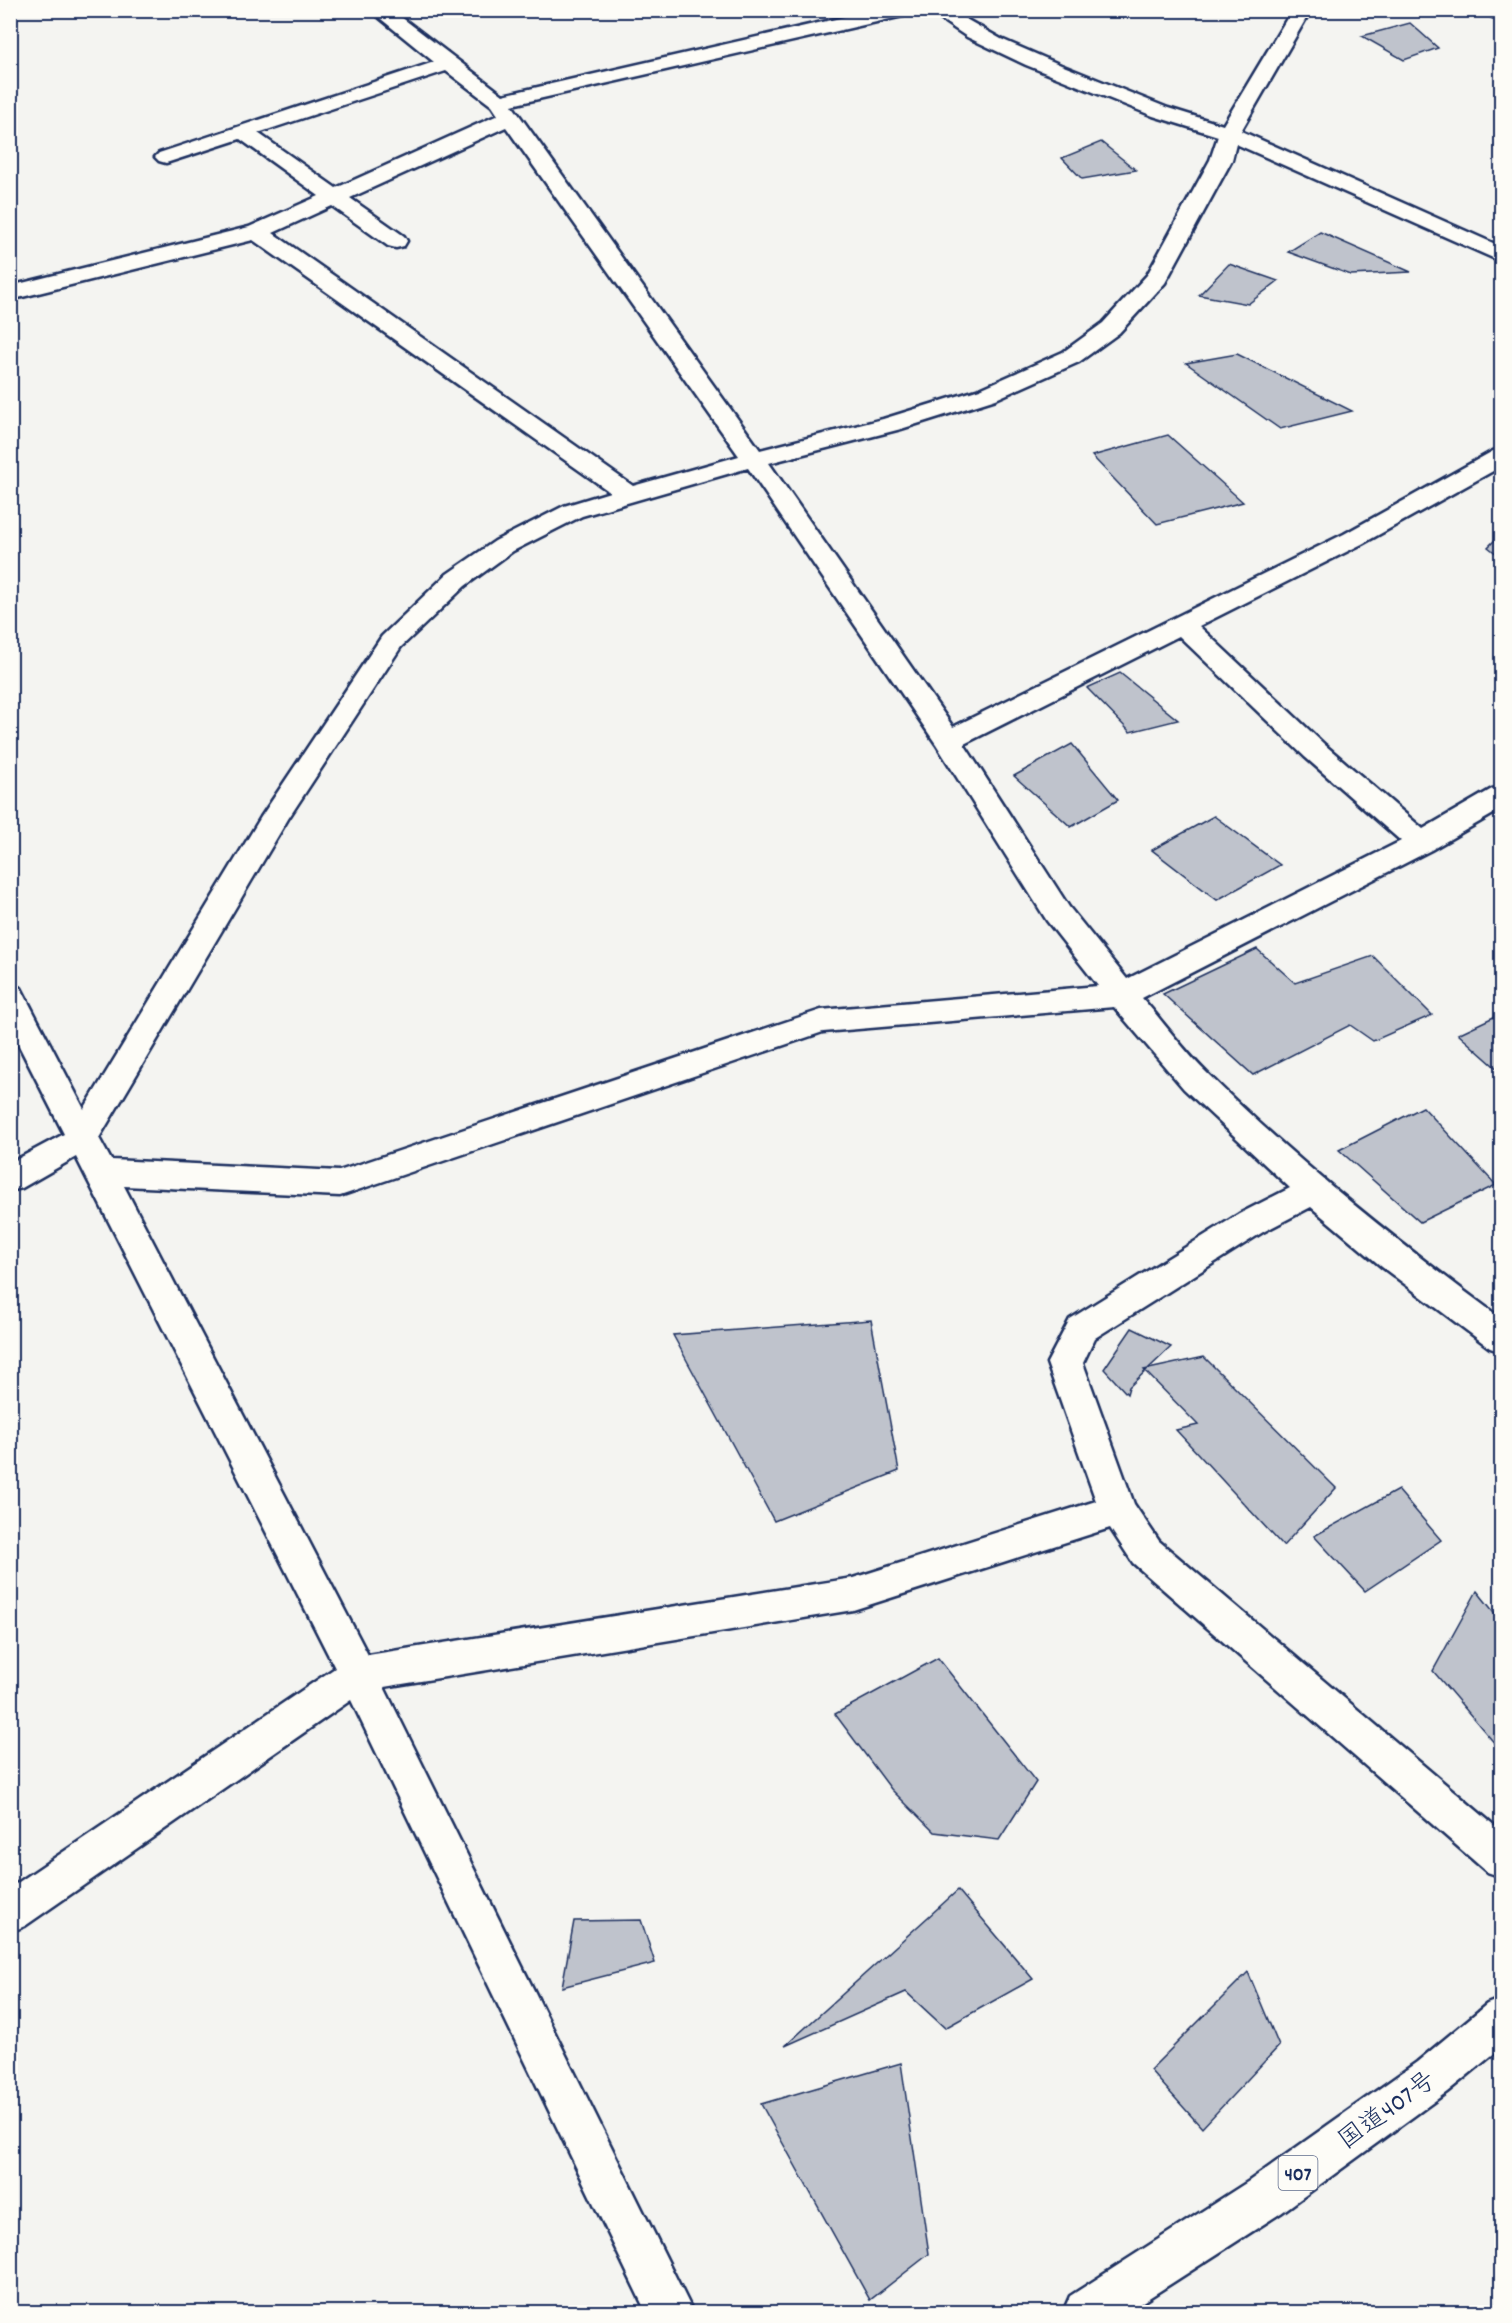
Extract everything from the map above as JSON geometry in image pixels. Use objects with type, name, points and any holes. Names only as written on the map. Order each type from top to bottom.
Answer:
[{"type":"main road","points":[[379,10],[504,109],[754,459],[948,741],[1058,914],[1122,995],[1195,1081],[1314,1191],[1394,1258],[1502,1338]]},
{"type":"main road","points":[[10,293],[257,232],[335,197],[504,109],[903,10]]},
{"type":"main road","points":[[936,10],[967,30],[1022,57],[1188,123],[1229,133],[1502,255]]},
{"type":"main road","points":[[10,1179],[83,1138],[275,817],[391,642],[456,580],[504,546],[573,511],[754,459],[892,424],[988,394],[1071,357],[1111,328],[1157,278],[1221,160],[1229,133],[1302,10]]},
{"type":"main road","points":[[166,157],[448,64]]},
{"type":"main road","points":[[243,132],[396,241]]},
{"type":"main road","points":[[257,232],[630,495]]},
{"type":"main road","points":[[948,741],[1353,539],[1502,456]]},
{"type":"main road","points":[[1183,625],[1315,751],[1421,843]]},
{"type":"main road","points":[[101,1172],[340,1184],[821,1021],[1122,995],[1421,843],[1502,796]]},
{"type":"main road","points":[[10,996],[358,1674],[670,2313]]},
{"type":"main road","points":[[1314,1191],[1251,1223],[1082,1329],[1065,1363],[1118,1510],[1146,1552],[1502,1858]]},
{"type":"main road","points":[[10,1912],[358,1674],[853,1594],[1118,1510]]},
{"type":"main road","name":"国道407号","points":[[1086,2313],[1265,2197],[1432,2077],[1502,2019]]},
{"type":"building","points":[[1476,10],[1502,10],[1502,24]]},
{"type":"building","points":[[1410,23],[1438,48],[1404,60],[1362,36]]},
{"type":"building","points":[[1101,142],[1136,170],[1082,179],[1062,158]]},
{"type":"building","points":[[1320,232],[1411,272],[1351,275],[1288,252]]},
{"type":"building","points":[[1229,264],[1278,281],[1248,304],[1199,295]]},
{"type":"building","points":[[1237,354],[1352,411],[1280,429],[1186,363]]},
{"type":"building","points":[[1168,435],[1243,502],[1157,524],[1092,456]]},
{"type":"building","points":[[1502,533],[1502,558],[1488,547]]},
{"type":"building","points":[[1120,673],[1178,720],[1130,732],[1087,688]]},
{"type":"building","points":[[1072,744],[1118,800],[1071,827],[1014,776]]},
{"type":"building","points":[[1214,816],[1280,865],[1217,900],[1152,850]]},
{"type":"building","points":[[1257,949],[1295,983],[1373,956],[1432,1015],[1373,1041],[1350,1025],[1253,1075],[1163,994]]},
{"type":"building","points":[[1502,1013],[1502,1073],[1458,1034]]},
{"type":"building","points":[[1423,1107],[1496,1185],[1420,1222],[1339,1150]]},
{"type":"building","points":[[871,1320],[899,1471],[774,1521],[673,1335]]},
{"type":"building","points":[[1132,1328],[1171,1347],[1129,1387],[1127,1394],[1104,1369]]},
{"type":"building","points":[[1204,1357],[1336,1488],[1283,1546],[1176,1430],[1198,1425],[1144,1370]]},
{"type":"building","points":[[1398,1490],[1441,1540],[1365,1591],[1314,1536]]},
{"type":"building","points":[[1477,1591],[1502,1622],[1502,1752],[1433,1671]]},
{"type":"building","points":[[938,1658],[1036,1782],[999,1840],[934,1832],[891,1789],[835,1714]]},
{"type":"building","points":[[958,1890],[1033,1979],[945,2028],[906,1992],[785,2046]]},
{"type":"building","points":[[641,1920],[655,1963],[562,1987],[574,1921]]},
{"type":"building","points":[[1248,1972],[1279,2046],[1202,2128],[1150,2070]]},
{"type":"building","points":[[901,2063],[929,2254],[870,2300],[761,2104]]}]
